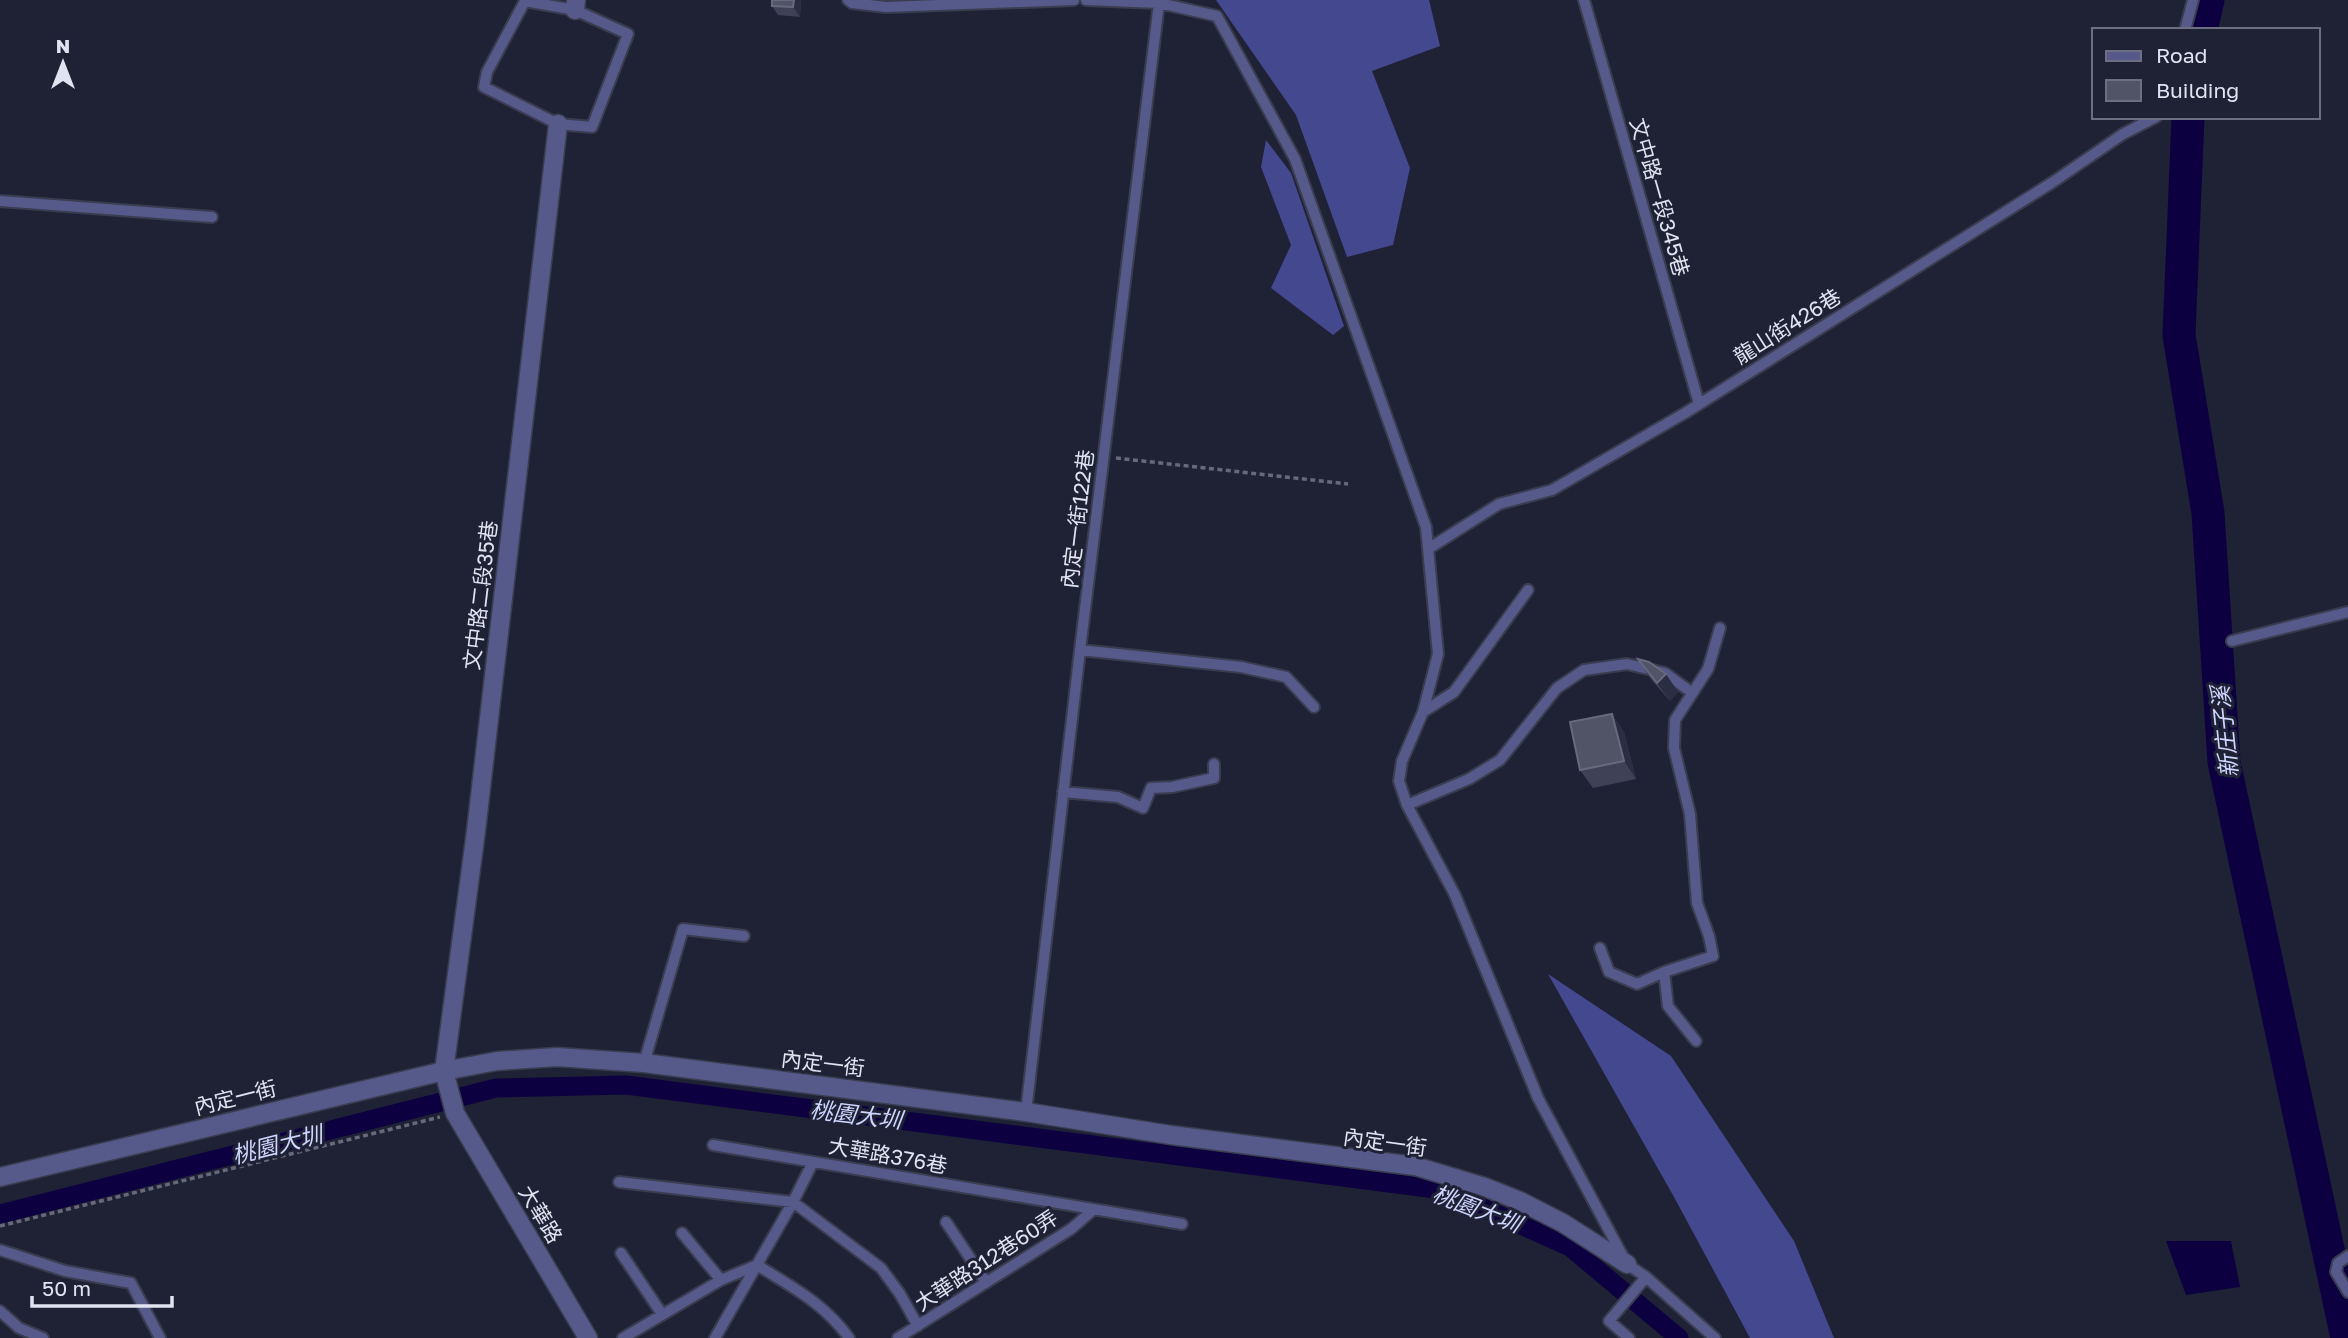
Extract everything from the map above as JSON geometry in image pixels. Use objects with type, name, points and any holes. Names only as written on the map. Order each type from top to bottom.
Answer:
[{"type":"street","name":"文中路二段35巷","points":[[444,1071],[476,831],[558,124]]},
{"type":"street","name":"內定一街","points":[[0,1177],[444,1071],[497,1061],[557,1057],[643,1063],[1415,1166],[1485,1187],[1520,1201],[1563,1223],[1628,1264]]},
{"type":"street","name":"大華路","points":[[444,1071],[455,1113],[588,1338]]},
{"type":"lane","points":[[848,0],[852,3],[887,7],[1074,0]]},
{"type":"lane","points":[[1086,0],[1159,3],[1217,16],[1295,159],[1426,527],[1438,653],[1423,712],[1402,761],[1399,781],[1407,805],[1455,895],[1538,1098],[1628,1264],[1715,1338]]},
{"type":"lane","name":"文中路一段345巷","points":[[1584,0],[1699,404]]},
{"type":"lane","points":[[2186,28],[2193,0]]},
{"type":"lane","points":[[525,1],[575,5],[628,34],[592,127],[558,124],[484,87],[487,72],[525,1]]},
{"type":"lane","name":"內定一街122巷","points":[[1026,1112],[1159,3]]},
{"type":"lane","name":"龍山街426巷","points":[[1428,549],[1499,504],[1552,490],[1699,404],[2053,182],[2123,134],[2152,119]]},
{"type":"lane","points":[[0,201],[212,217]]},
{"type":"lane","points":[[1423,712],[1454,692],[1528,590]]},
{"type":"lane","points":[[2232,641],[2348,612]]},
{"type":"lane","points":[[1600,948],[1609,972],[1637,984],[1713,956],[1697,903],[1690,814],[1674,748],[1675,720],[1708,669],[1720,628]]},
{"type":"lane","points":[[1080,650],[1241,667],[1286,677],[1314,707]]},
{"type":"lane","points":[[1407,805],[1469,779],[1500,760],[1557,688],[1584,670],[1627,664],[1665,673],[1691,692]]},
{"type":"lane","points":[[1063,792],[1118,797],[1143,808],[1151,788],[1214,778],[1214,764]]},
{"type":"lane","points":[[643,1063],[683,929],[744,936]]},
{"type":"lane","points":[[1664,972],[1668,1006],[1696,1041]]},
{"type":"lane","points":[[713,1145],[813,1162]]},
{"type":"lane","name":"大華路376巷","points":[[715,1338],[813,1162],[1182,1224]]},
{"type":"lane","points":[[619,1182],[793,1202],[881,1268],[918,1326]]},
{"type":"lane","name":"大華路312巷60弄","points":[[898,1338],[1071,1229],[1093,1209]]},
{"type":"lane","points":[[946,1222],[986,1282]]},
{"type":"lane","points":[[682,1233],[721,1280]]},
{"type":"lane","points":[[0,1250],[65,1271],[131,1283],[160,1338]]},
{"type":"lane","points":[[621,1253],[662,1314]]},
{"type":"lane","points":[[2348,1256],[2338,1263],[2336,1272],[2348,1292]]},
{"type":"lane","points":[[623,1338],[721,1280],[757,1265],[798,1290],[834,1317],[849,1338]]},
{"type":"lane","points":[[1626,1337],[1609,1321],[1645,1277]]},
{"type":"lane","points":[[0,1311],[19,1328],[43,1338]]},
{"type":"path","points":[[1104,456],[1348,484]]},
{"type":"path","points":[[0,1226],[455,1113]]},
{"type":"shaded area","points":[[1216,0],[1429,0],[1440,46],[1372,71],[1410,168],[1393,245],[1347,257],[1296,115]]},
{"type":"shaded area","points":[[1266,140],[1291,173],[1344,326],[1333,335],[1271,288],[1291,245],[1261,167]]},
{"type":"shaded area","points":[[1548,974],[1671,1056],[1794,1241],[1834,1338],[1750,1338]]},
{"type":"shaded area","points":[[2166,1241],[2231,1241],[2240,1287],[2186,1295]]},
{"type":"building","points":[[772,0],[794,0],[793,7],[772,6]]},
{"type":"building","points":[[1638,659],[1649,662],[1666,674],[1657,683]]},
{"type":"building","points":[[1612,714],[1624,761],[1580,770],[1570,722]]},
{"type":"waterway","name":"新庄子溪","points":[[2201,28],[2208,0]]},
{"type":"waterway","name":"新庄子溪","points":[[2188,119],[2179,335],[2208,513],[2224,762],[2347,1338]]},
{"type":"waterway","name":"桃園大圳","points":[[0,1214],[496,1088],[626,1085],[1443,1190],[1570,1247],[1679,1338]]}]
